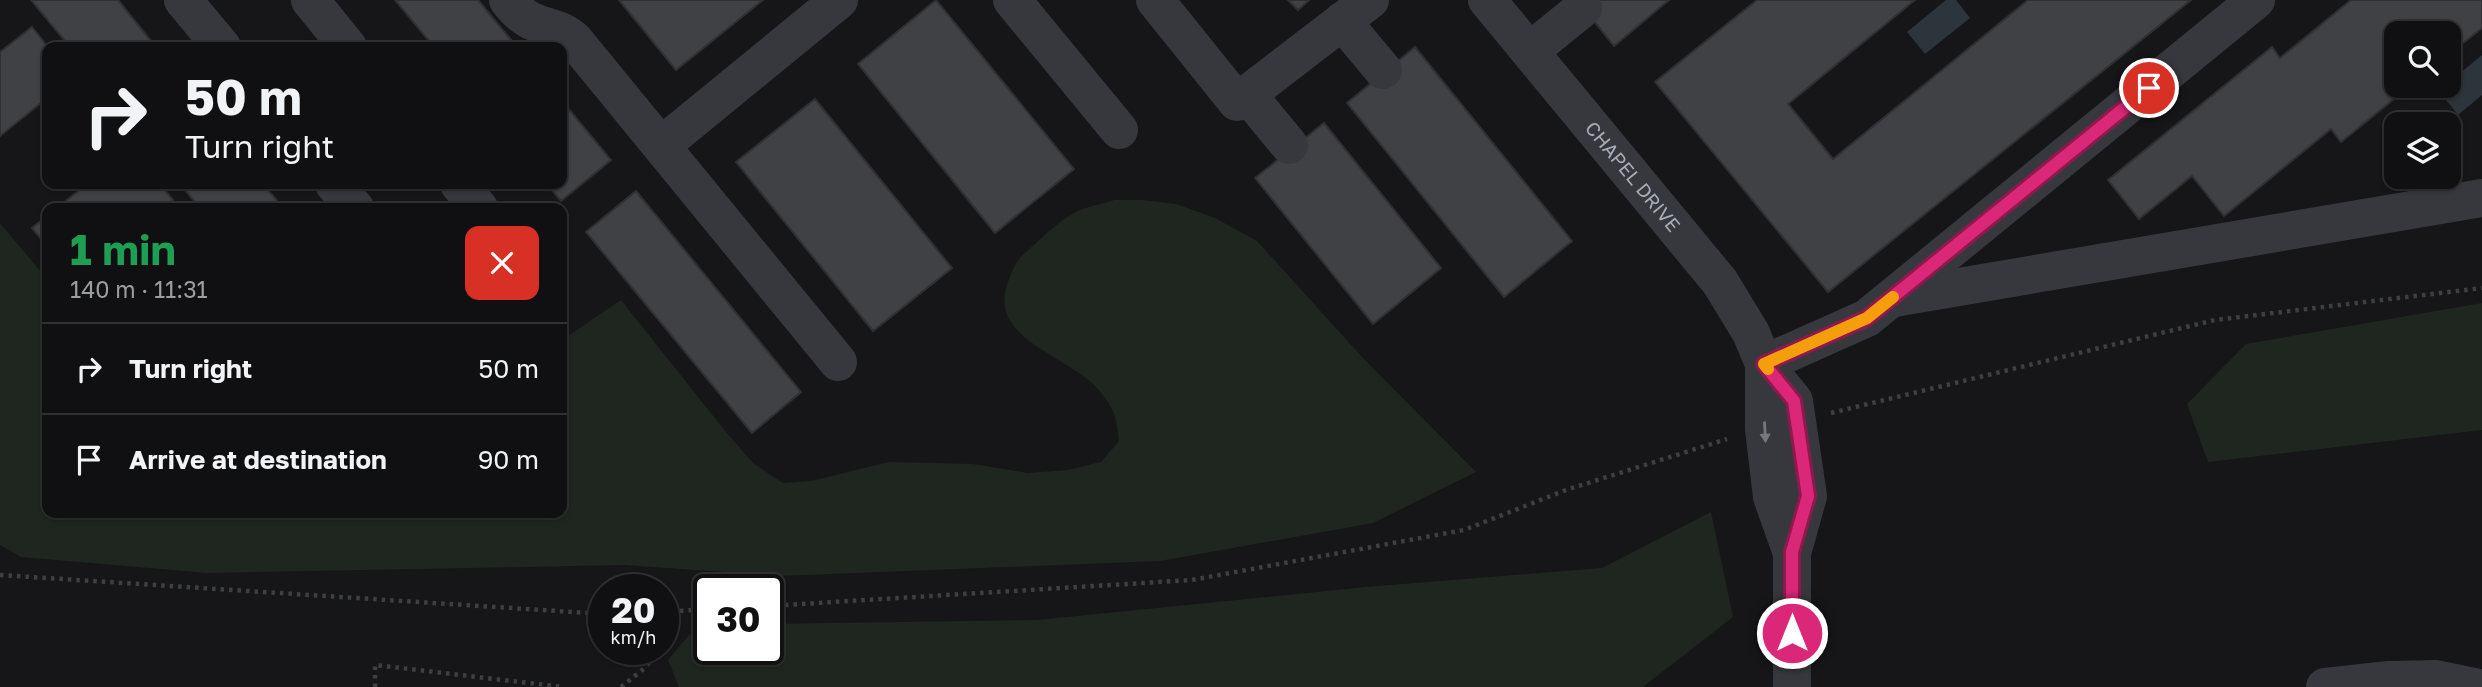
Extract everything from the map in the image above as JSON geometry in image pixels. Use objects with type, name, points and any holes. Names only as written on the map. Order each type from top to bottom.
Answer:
[{"type":"street","points":[[183,0],[218,42]]},
{"type":"street","points":[[310,0],[344,42]]},
{"type":"street","points":[[508,0],[524,17],[534,23],[558,29],[575,41],[838,362]]},
{"type":"street","points":[[662,145],[839,0]]},
{"type":"street","points":[[1012,0],[1119,130]]},
{"type":"street","points":[[1155,0],[1237,102],[1356,11],[1383,70]]},
{"type":"street","name":"CHAPEL DRIVE","points":[[1487,0],[1720,282],[1751,333],[1764,364],[1794,401],[1808,496],[1792,552],[1792,687]]},
{"type":"street","points":[[1764,364],[1867,318],[2256,0]]},
{"type":"street","points":[[1530,51],[1583,8]]},
{"type":"street","points":[[1247,94],[1290,145]]},
{"type":"street","points":[[338,189],[351,203]]},
{"type":"street","points":[[463,189],[475,203]]},
{"type":"street","points":[[1892,298],[2482,198]]},
{"type":"street","points":[[2325,687],[2389,680],[2436,679],[2475,687]]},
{"type":"path","points":[[1821,415],[2215,320],[2482,288]]},
{"type":"path","points":[[784,605],[1192,580],[1464,530],[1566,490],[1731,438]]},
{"type":"path","points":[[0,575],[588,613]]},
{"type":"path","points":[[375,687],[375,664],[563,687]]},
{"type":"path","points":[[621,687],[647,665]]},
{"type":"shaded area","points":[[1946,0],[1956,0],[1970,18],[1925,54],[1907,32]]},
{"type":"shaded area","points":[[2482,55],[2482,95],[2461,112],[2456,112],[2445,98],[2461,98],[2461,72]]},
{"type":"shaded area","points":[[1114,200],[1176,204],[1215,218],[1257,241],[1363,358],[1476,472],[1373,523],[1160,561],[784,576],[624,565],[207,573],[21,557],[0,545],[0,223],[42,273],[42,518],[567,518],[567,337],[621,300],[753,463],[783,483],[811,481],[889,462],[973,464],[1028,473],[1068,470],[1101,462],[1119,441],[1111,407],[1097,388],[1084,377],[1019,332],[1009,318],[1004,302],[1008,282],[1017,261],[1071,214]]},
{"type":"shaded area","points":[[2482,303],[2482,430],[2208,462],[2187,404],[2246,344]]},
{"type":"shaded area","points":[[1711,512],[1733,617],[1643,687],[679,687],[670,665],[679,665],[679,647],[693,630],[693,665],[784,665],[784,624],[1037,620],[1366,587],[1602,568]]},
{"type":"building","points":[[31,0],[118,0],[152,42],[66,42]]},
{"type":"building","points":[[395,0],[478,0],[513,42],[430,42]]},
{"type":"building","points":[[619,0],[763,0],[676,70]]},
{"type":"building","points":[[936,0],[1074,169],[995,233],[858,64]]},
{"type":"building","points":[[1288,0],[1309,0],[1298,10]]},
{"type":"building","points":[[1577,0],[1669,0],[1614,46]]},
{"type":"building","points":[[1757,0],[1915,0],[1788,104],[1833,159],[2028,0],[2191,0],[1828,292],[1655,82]]},
{"type":"building","points":[[2351,0],[2482,0],[2482,28],[2461,45],[2461,21],[2384,21],[2384,98],[2395,98],[2341,142],[2331,129],[2224,216],[2192,176],[2139,219],[2108,180],[2272,47],[2280,58]]},
{"type":"building","points":[[32,27],[44,42],[42,102],[0,136],[0,52]]},
{"type":"building","points":[[1415,47],[1572,241],[1504,297],[1347,103]]},
{"type":"building","points":[[815,99],[952,268],[873,331],[736,162]]},
{"type":"building","points":[[567,107],[611,160],[561,201],[551,189],[567,189]]},
{"type":"building","points":[[1324,123],[1441,268],[1373,324],[1255,178]]},
{"type":"building","points":[[81,189],[164,189],[173,200],[169,203],[63,203]]},
{"type":"building","points":[[184,189],[267,189],[279,203],[196,203]]},
{"type":"building","points":[[636,191],[801,392],[752,433],[586,232]]},
{"type":"building","points":[[42,220],[42,240],[32,228]]},
{"type":"slow traffic","points":[[1768,369],[1764,364],[1867,318],[1893,297]]},
{"type":"route","points":[[1792,633],[1792,552],[1808,496],[1794,401],[1764,364],[1867,318],[2149,88]]}]
